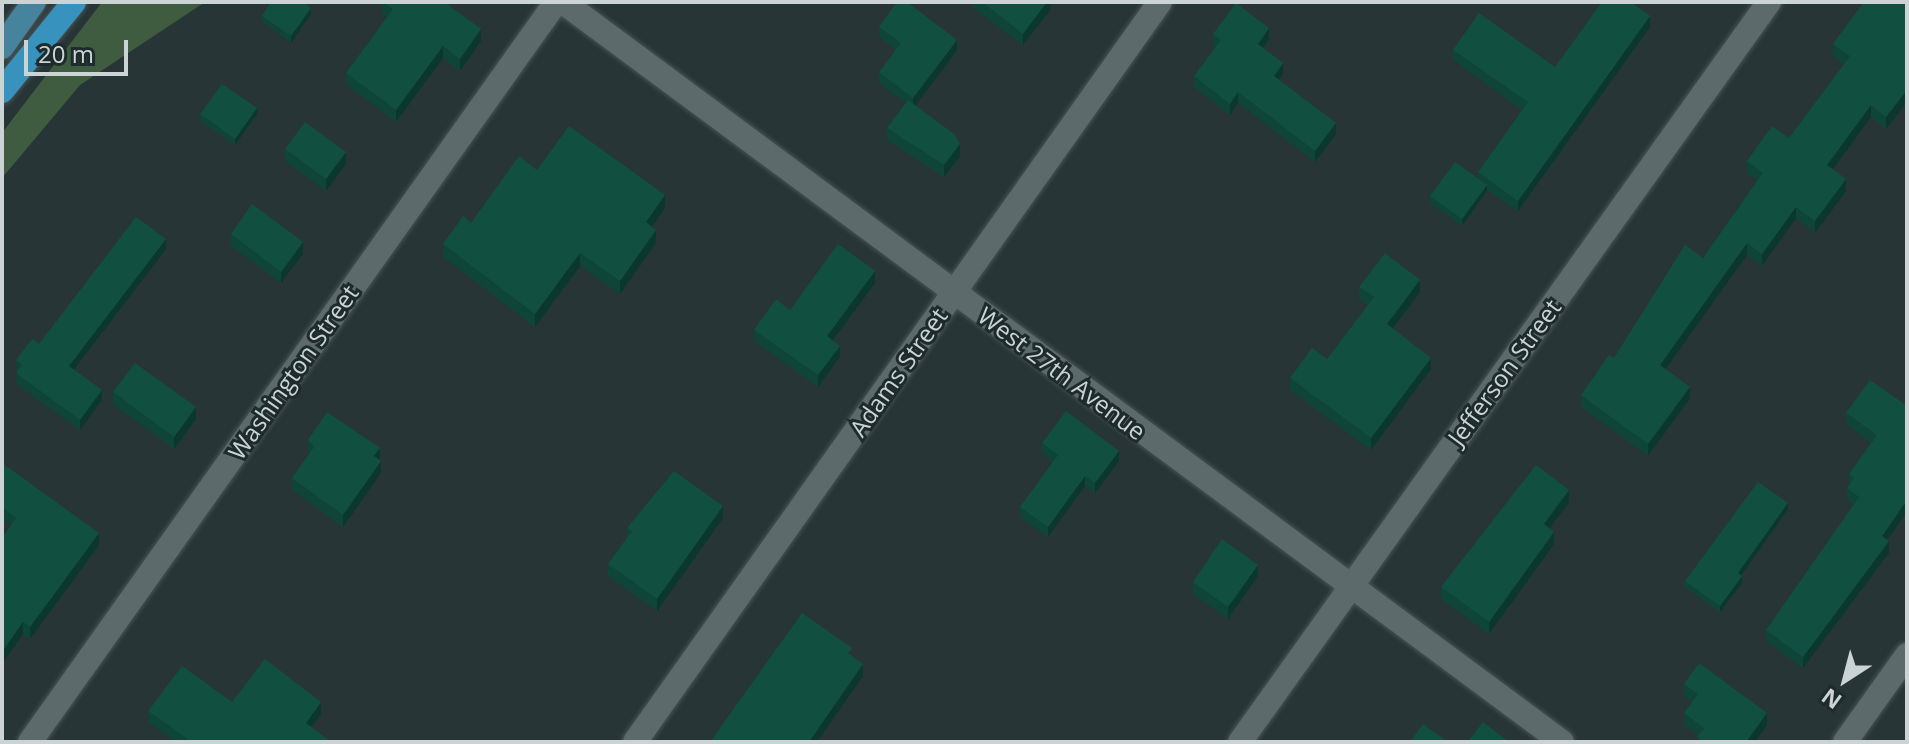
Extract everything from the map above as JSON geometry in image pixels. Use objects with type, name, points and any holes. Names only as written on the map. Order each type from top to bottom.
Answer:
[{"type":"highway","points":[[2,91],[74,2]]},
{"type":"main road","points":[[2,47],[34,2]]},
{"type":"street","name":"Washington Street","points":[[30,742],[556,2]]},
{"type":"street","name":"West 27th Avenue","points":[[563,2],[1562,742]]},
{"type":"street","name":"Adams Street","points":[[635,742],[1160,2]]},
{"type":"street","name":"Jefferson Street","points":[[1240,742],[1769,2]]},
{"type":"street","points":[[1845,742],[1907,655]]},
{"type":"green space","points":[[102,2],[205,2],[80,85],[2,178],[2,133]]},
{"type":"building","points":[[271,2],[304,2],[311,8],[291,36],[262,16]]},
{"type":"building","points":[[383,2],[444,2],[481,29],[460,59],[443,46],[396,110],[346,73],[393,9]]},
{"type":"building","points":[[897,2],[907,2],[957,40],[913,98],[879,72],[901,43],[879,27]]},
{"type":"building","points":[[982,2],[1047,2],[1023,34]]},
{"type":"building","points":[[1602,2],[1631,2],[1650,16],[1518,201],[1478,172],[1528,102],[1453,50],[1479,13],[1555,67]]},
{"type":"building","points":[[1864,2],[1907,2],[1907,90],[1886,117],[1871,105],[1827,165],[1846,179],[1815,221],[1796,207],[1762,254],[1747,243],[1660,365],[1690,387],[1648,444],[1581,395],[1609,355],[1614,358],[1685,245],[1703,258],[1763,173],[1747,161],[1772,126],[1789,138],[1850,56],[1833,44]]},
{"type":"building","points":[[1236,3],[1269,28],[1258,44],[1283,63],[1274,76],[1336,123],[1315,151],[1238,92],[1230,104],[1194,76],[1221,40],[1213,34]]},
{"type":"building","points":[[222,84],[257,108],[235,139],[200,114]]},
{"type":"building","points":[[908,100],[954,134],[960,144],[944,165],[887,128]]},
{"type":"building","points":[[305,122],[346,152],[326,179],[285,149]]},
{"type":"building","points":[[569,126],[665,195],[646,222],[656,230],[620,281],[580,253],[535,314],[443,244],[463,216],[471,223],[519,156],[537,170]]},
{"type":"building","points":[[1455,162],[1487,185],[1462,219],[1430,196]]},
{"type":"building","points":[[252,204],[303,242],[281,272],[231,234]]},
{"type":"building","points":[[136,217],[166,239],[69,366],[102,390],[80,420],[16,373],[22,365],[16,360],[32,339],[39,344]]},
{"type":"building","points":[[838,244],[875,271],[827,336],[840,346],[818,375],[754,330],[776,299],[790,310]]},
{"type":"building","points":[[1385,253],[1420,280],[1387,324],[1431,358],[1371,438],[1290,378],[1312,348],[1327,359],[1374,297],[1359,287]]},
{"type":"building","points":[[135,363],[196,407],[174,437],[113,392]]},
{"type":"building","points":[[1870,380],[1907,406],[1907,500],[1882,536],[1889,541],[1803,657],[1766,630],[1859,497],[1847,488],[1854,478],[1849,474],[1877,435],[1846,413]]},
{"type":"building","points":[[1066,411],[1119,451],[1095,483],[1085,476],[1048,527],[1020,507],[1058,455],[1042,443]]},
{"type":"building","points":[[327,412],[380,448],[374,456],[381,461],[343,515],[292,478],[314,447],[308,440]]},
{"type":"building","points":[[2,463],[99,533],[30,627],[23,622],[2,652],[2,538],[16,518],[2,507]]},
{"type":"building","points":[[1536,465],[1569,490],[1544,524],[1554,532],[1489,622],[1441,587]]},
{"type":"building","points":[[674,471],[723,506],[657,599],[608,564],[632,531],[627,528]]},
{"type":"building","points":[[1758,482],[1788,503],[1738,573],[1742,576],[1720,606],[1685,581]]},
{"type":"building","points":[[1222,539],[1258,565],[1228,607],[1193,582]]},
{"type":"building","points":[[802,613],[852,648],[848,653],[863,664],[809,742],[710,742]]},
{"type":"building","points":[[265,659],[321,702],[306,723],[331,742],[192,742],[148,711],[182,666],[232,702]]},
{"type":"building","points":[[1699,663],[1767,713],[1746,742],[1703,742],[1697,737],[1704,728],[1684,713],[1698,694],[1684,684]]},
{"type":"building","points":[[1483,722],[1509,742],[1468,742]]},
{"type":"building","points":[[1423,724],[1448,742],[1410,742]]}]
